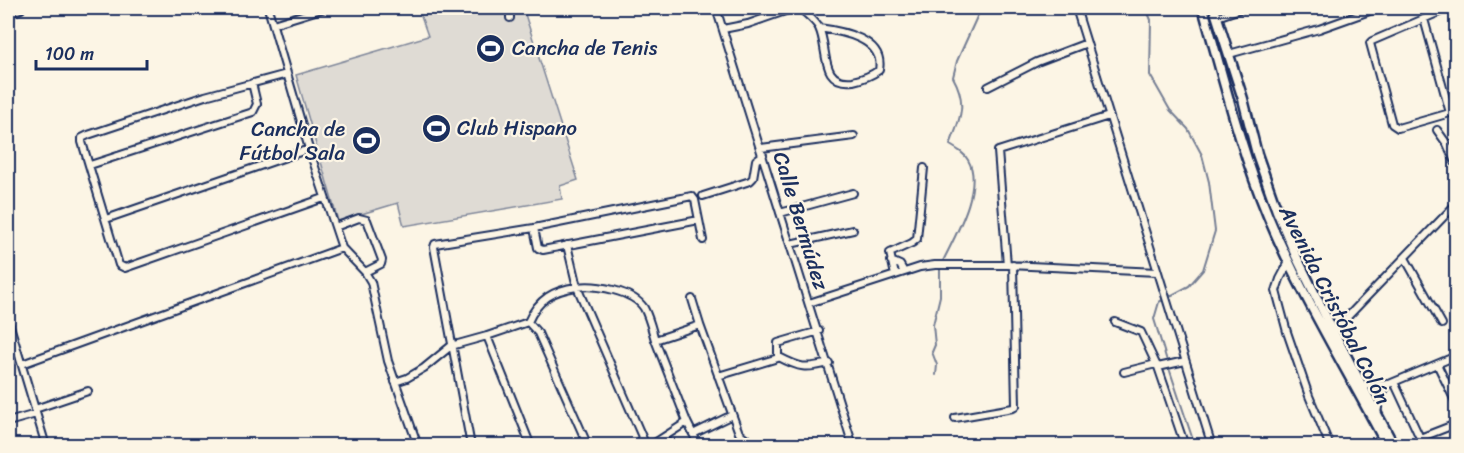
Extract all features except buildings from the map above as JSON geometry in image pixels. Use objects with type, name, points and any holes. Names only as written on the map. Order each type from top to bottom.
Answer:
[{"type":"street","points":[[8,12],[20,8]]},
{"type":"street","points":[[268,8],[324,198],[342,248],[365,272],[371,282],[388,361],[418,446]]},
{"type":"street","points":[[273,24],[325,8]]},
{"type":"street","points":[[510,8],[510,18]]},
{"type":"street","name":"Calle Bermúdez","points":[[716,8],[819,331],[853,446]]},
{"type":"street","points":[[723,29],[748,24],[794,8]]},
{"type":"street","points":[[800,8],[819,28],[830,73],[836,80],[843,82],[858,80],[879,70],[878,53],[875,48],[844,32],[819,28]]},
{"type":"street","points":[[1076,8],[1212,446]]},
{"type":"street","name":"Avenida Cristóbal Colón","points":[[1203,8],[1244,152],[1288,262],[1363,386],[1394,446]]},
{"type":"street","points":[[1216,12],[1244,8]]},
{"type":"street","points":[[1424,19],[1450,113],[1398,128],[1392,124],[1370,43],[1424,19],[1449,8]]},
{"type":"street","points":[[1229,54],[1319,29],[1378,9]]},
{"type":"street","name":"Avenida Cristóbal Colón","points":[[1216,12],[1257,154],[1277,211],[1330,334],[1387,446]]},
{"type":"street","points":[[988,87],[1037,62],[1087,43]]},
{"type":"street","points":[[287,74],[205,96],[83,137],[82,142],[119,264],[128,268],[324,198]]},
{"type":"street","points":[[90,165],[253,112],[257,104],[252,83]]},
{"type":"street","points":[[955,418],[1016,406],[1010,265],[998,151],[1109,116]]},
{"type":"street","points":[[1437,130],[1447,144],[1456,164]]},
{"type":"street","points":[[704,196],[750,181],[753,178],[756,160],[762,151],[854,136]]},
{"type":"street","points":[[1447,144],[1456,141]]},
{"type":"street","points":[[106,219],[309,149]]},
{"type":"street","points":[[895,275],[889,255],[891,251],[917,239],[924,168]]},
{"type":"street","points":[[780,213],[852,193]]},
{"type":"street","points":[[471,446],[434,245],[534,228],[692,196],[695,200],[703,240]]},
{"type":"street","points":[[1330,334],[1456,204]]},
{"type":"street","points":[[335,227],[359,218],[367,220],[382,261],[381,264],[365,272]]},
{"type":"street","points":[[534,228],[540,250],[699,220]]},
{"type":"street","points":[[790,244],[853,230]]},
{"type":"street","points":[[567,245],[577,287],[648,446],[687,422]]},
{"type":"street","points":[[22,364],[342,248]]},
{"type":"street","points":[[1405,258],[1442,324]]},
{"type":"street","points":[[891,261],[899,263],[904,272]]},
{"type":"street","points":[[1288,262],[1276,291],[1305,385],[1330,446]]},
{"type":"street","points":[[809,303],[904,272],[935,265],[1010,265],[1157,272]]},
{"type":"street","points":[[395,382],[424,368],[451,346],[528,322],[534,310],[551,293],[577,287],[598,286],[631,297],[645,310],[687,422],[699,446]]},
{"type":"street","points":[[692,299],[739,433],[756,446]]},
{"type":"street","points":[[8,320],[46,446]]},
{"type":"street","points":[[528,322],[538,333],[588,446]]},
{"type":"street","points":[[1115,322],[1141,332],[1157,365],[1184,443]]},
{"type":"street","points":[[655,340],[700,325]]},
{"type":"street","points":[[779,357],[778,343],[819,331]]},
{"type":"street","points":[[487,336],[531,446]]},
{"type":"street","points":[[1363,386],[1391,383],[1456,356]]},
{"type":"street","points":[[718,376],[779,357],[806,368],[829,363]]},
{"type":"street","points":[[1124,372],[1185,361]]},
{"type":"street","points":[[1437,364],[1456,403]]},
{"type":"street","points":[[1377,413],[1380,397],[1391,383]]},
{"type":"street","points":[[1391,383],[1418,437],[1423,438],[1456,424]]},
{"type":"street","points":[[8,423],[88,391]]},
{"type":"street","points":[[693,434],[732,415]]},
{"type":"shaded area","name":"Club Hispano","points":[[418,8],[523,8],[578,180],[560,186],[562,199],[404,226],[398,203],[338,221],[296,75],[428,36]]},
{"type":"waterway","points":[[943,261],[966,211],[973,184],[968,160],[950,145],[961,111],[960,95],[953,77],[957,61],[981,8]]},
{"type":"waterway","points":[[1146,8],[1151,20],[1150,75],[1170,110],[1188,129],[1202,155],[1209,182],[1215,231],[1203,270],[1189,286],[1159,302],[1154,319],[1167,361]]},
{"type":"waterway","points":[[936,375],[937,365],[932,352],[935,345],[933,325],[940,296],[940,270]]},
{"type":"waterway","points":[[1170,371],[1195,446]]},
{"type":"place","name":"Cancha de Tenis","points":[[491,48]]},
{"type":"place","name":"Club Hispano","points":[[436,128]]},
{"type":"place","name":"Cancha de Fútbol Sala","points":[[366,141]]}]
